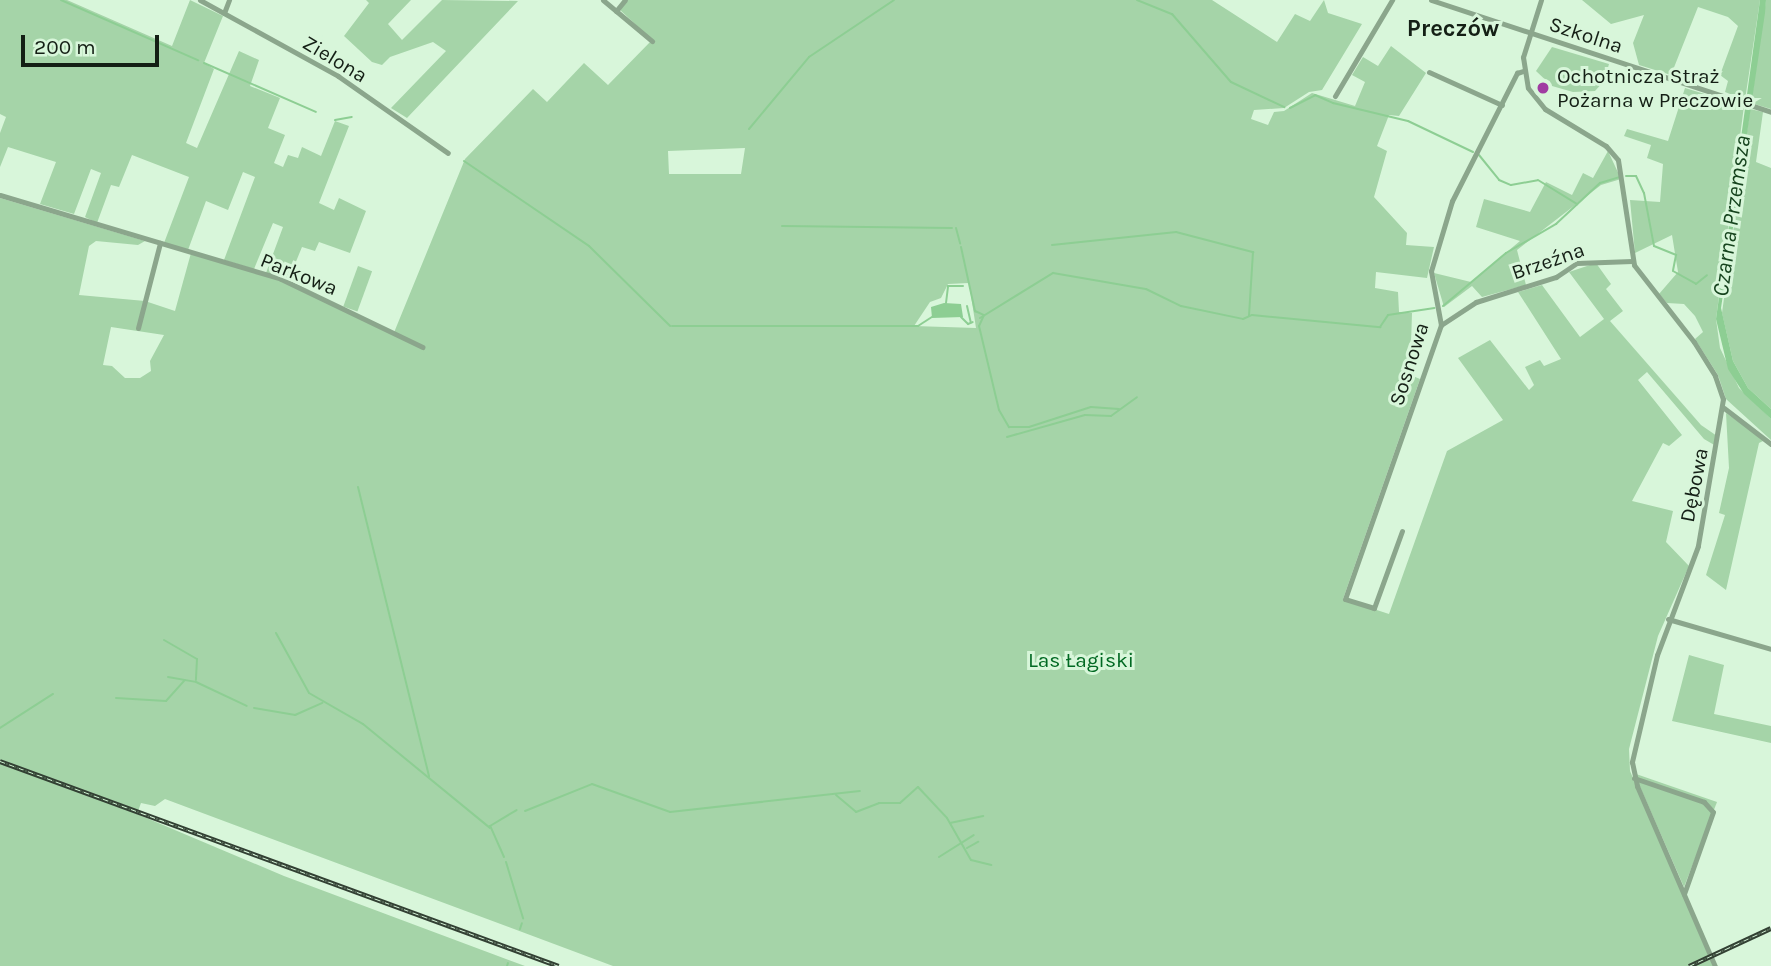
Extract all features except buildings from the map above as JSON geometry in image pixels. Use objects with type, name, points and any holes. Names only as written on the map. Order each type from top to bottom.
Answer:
[{"type":"street","name":"Zielona","points":[[200,0],[338,76],[448,153]]},
{"type":"street","points":[[224,13],[229,0]]},
{"type":"street","points":[[603,0],[652,41]]},
{"type":"street","points":[[617,11],[625,0]]},
{"type":"street","points":[[1335,96],[1392,0]]},
{"type":"street","name":"Szkolna","points":[[1431,0],[1771,112]]},
{"type":"street","name":"Sosnowa","points":[[1402,531],[1374,608],[1345,599],[1441,325],[1431,281],[1441,234],[1452,201],[1517,73],[1523,71],[1529,34],[1541,0]]},
{"type":"street","name":"Dębowa","points":[[1523,71],[1530,91],[1545,110],[1606,146],[1618,160],[1632,261],[1712,369],[1724,408],[1698,546],[1668,619],[1634,747],[1634,778],[1713,960]]},
{"type":"street","points":[[1429,72],[1502,105]]},
{"type":"street","name":"Parkowa","points":[[0,195],[281,279],[422,347]]},
{"type":"street","points":[[138,328],[160,243]]},
{"type":"street","name":"Brzeźna","points":[[1441,325],[1476,302],[1556,276],[1577,263],[1632,261]]},
{"type":"street","points":[[1724,408],[1771,444]]},
{"type":"street","points":[[1668,619],[1771,649]]},
{"type":"street","points":[[1634,778],[1704,802],[1713,812],[1684,894]]},
{"type":"green space","points":[[0,0],[67,0],[172,46],[190,0],[223,16],[204,63],[214,69],[186,143],[197,148],[239,51],[259,60],[250,86],[280,98],[268,128],[285,135],[274,163],[283,167],[288,155],[298,158],[302,147],[321,156],[335,121],[349,126],[319,203],[334,210],[339,198],[366,211],[350,253],[319,242],[315,251],[302,247],[288,281],[266,273],[283,227],[273,223],[254,269],[224,260],[255,177],[243,172],[228,210],[206,201],[188,250],[164,243],[189,177],[132,155],[119,187],[111,185],[97,223],[85,217],[101,173],[91,169],[74,214],[40,204],[56,162],[8,147],[0,167],[0,133],[6,117],[0,114]]},
{"type":"green space","points":[[366,0],[411,0],[388,24],[402,40],[442,0],[518,1],[407,118],[391,108],[446,51],[433,42],[390,57],[382,65],[372,62],[344,36],[369,3]]},
{"type":"green space","name":"Las Łagiski","points":[[623,0],[1212,0],[1277,42],[1295,14],[1310,21],[1324,0],[1328,13],[1362,24],[1322,90],[1309,92],[1284,108],[1254,110],[1251,119],[1268,125],[1274,112],[1284,111],[1312,93],[1355,106],[1365,82],[1352,75],[1363,57],[1378,66],[1391,46],[1426,73],[1399,116],[1389,115],[1377,146],[1387,151],[1374,197],[1407,233],[1406,245],[1434,247],[1427,278],[1376,272],[1375,288],[1398,292],[1399,312],[1412,313],[1411,345],[1403,372],[1420,379],[1343,599],[1389,614],[1447,451],[1503,420],[1458,358],[1490,340],[1529,390],[1534,385],[1525,367],[1540,360],[1544,366],[1561,359],[1518,292],[1542,285],[1580,337],[1604,319],[1569,272],[1596,263],[1611,284],[1606,289],[1623,311],[1610,321],[1701,425],[1717,436],[1716,446],[1704,439],[1647,372],[1638,380],[1682,435],[1669,446],[1663,443],[1632,501],[1673,511],[1666,542],[1689,566],[1658,636],[1629,749],[1630,771],[1713,966],[613,966],[165,799],[155,806],[141,803],[137,814],[284,876],[525,966],[0,966],[0,198],[145,241],[138,245],[96,241],[89,246],[79,295],[145,301],[175,311],[191,253],[279,280],[393,335],[465,159],[533,89],[547,102],[584,63],[608,85],[652,40],[618,8]],"holes":[[[745,148],[741,174],[669,174],[668,151]],[[969,283],[976,328],[914,326],[930,302],[941,298],[948,284]],[[111,327],[164,335],[150,361],[151,371],[140,378],[125,378],[112,366],[103,365]]]},
{"type":"green space","points":[[1582,0],[1760,0],[1745,100],[1725,92],[1728,81],[1720,75],[1738,26],[1728,17],[1698,7],[1671,75],[1639,65],[1633,43],[1644,15],[1611,24]]},
{"type":"green space","points":[[1766,0],[1771,0],[1771,109],[1751,103]]},
{"type":"green space","points":[[1552,47],[1609,64],[1604,81],[1595,91],[1573,92],[1552,86],[1536,71]]},
{"type":"green space","points":[[1685,88],[1744,106],[1716,319],[1720,348],[1739,388],[1771,419],[1771,440],[1726,399],[1718,375],[1695,339],[1703,332],[1695,316],[1684,304],[1667,303],[1659,294],[1678,272],[1672,235],[1635,253],[1630,200],[1660,202],[1663,164],[1647,158],[1651,145],[1624,136],[1627,129],[1668,141]]},
{"type":"green space","points":[[1750,109],[1763,112],[1756,162],[1771,168],[1771,409],[1748,388],[1733,361],[1722,313]]},
{"type":"green space","points":[[1608,151],[1621,179],[1601,185],[1517,250],[1526,285],[1482,297],[1472,286],[1444,307],[1434,273],[1471,282],[1520,241],[1476,227],[1484,199],[1530,212],[1546,182],[1572,195],[1583,173],[1593,178]]},
{"type":"green space","points":[[358,266],[372,271],[357,312],[343,306]]},
{"type":"green space","points":[[1726,413],[1765,440],[1759,443],[1726,590],[1706,575],[1725,515],[1719,513],[1729,468]]},
{"type":"green space","points":[[1689,655],[1724,665],[1714,714],[1771,726],[1771,743],[1672,721]]},
{"type":"green space","points":[[1636,774],[1717,802],[1684,887],[1637,780]]},
{"type":"water","name":"Czarna Przemsza","points":[[1760,0],[1766,0],[1765,13],[1721,308],[1733,361],[1748,388],[1771,409],[1771,419],[1744,394],[1728,369],[1716,319]]},
{"type":"water","points":[[944,303],[961,304],[963,317],[932,318],[931,307]]},
{"type":"waterway","points":[[61,0],[198,60]]},
{"type":"waterway","points":[[749,129],[809,57],[894,0]]},
{"type":"waterway","points":[[1137,0],[1172,14],[1231,82],[1284,107]]},
{"type":"waterway","points":[[204,63],[316,112]]},
{"type":"waterway","points":[[1290,108],[1315,95],[1333,103],[1408,121],[1473,152]]},
{"type":"waterway","points":[[335,120],[352,117]]},
{"type":"waterway","points":[[1479,155],[1499,180],[1511,185],[1538,180],[1577,204]]},
{"type":"waterway","points":[[464,161],[589,246],[670,326]]},
{"type":"waterway","name":"Czarna Przemsza","points":[[1626,176],[1636,176],[1644,193],[1654,246],[1676,255],[1673,271],[1696,284],[1707,275]]},
{"type":"waterway","points":[[1443,306],[1506,253],[1556,224],[1600,183],[1620,177]]},
{"type":"waterway","points":[[782,226],[952,228]]},
{"type":"waterway","points":[[956,228],[960,243]]},
{"type":"waterway","points":[[1052,245],[1176,232],[1253,252],[1249,316]]},
{"type":"waterway","points":[[961,247],[975,311],[984,315],[979,326],[999,410],[1009,427],[1029,427],[1091,407],[1119,409]]},
{"type":"waterway","points":[[980,318],[1053,273],[1146,289],[1181,306],[1243,319],[1252,315],[1380,327],[1388,315],[1434,308]]},
{"type":"waterway","points":[[946,303],[948,286],[963,286]]},
{"type":"waterway","points":[[967,306],[971,323]]},
{"type":"waterway","points":[[672,326],[918,326],[932,317]]},
{"type":"waterway","points":[[961,317],[968,324],[973,322]]},
{"type":"waterway","points":[[1007,437],[1085,415],[1111,416],[1137,397]]},
{"type":"waterway","points":[[358,487],[429,776]]},
{"type":"waterway","points":[[276,633],[309,693],[363,724],[490,828]]},
{"type":"waterway","points":[[164,640],[197,659],[196,680]]},
{"type":"waterway","points":[[168,677],[196,682],[247,706]]},
{"type":"waterway","points":[[116,698],[166,701],[185,680]]},
{"type":"waterway","points":[[0,728],[53,694]]},
{"type":"waterway","points":[[254,708],[295,715],[322,703]]},
{"type":"waterway","points":[[525,811],[592,784],[670,812],[860,791]]},
{"type":"waterway","points":[[836,795],[856,812],[879,803],[900,803],[918,787],[947,818],[971,860],[991,865]]},
{"type":"waterway","points":[[504,857],[490,826],[517,810]]},
{"type":"waterway","points":[[950,823],[983,816]]},
{"type":"waterway","points":[[939,857],[974,835]]},
{"type":"waterway","points":[[967,848],[978,842]]},
{"type":"waterway","points":[[506,862],[523,918]]},
{"type":"waterway","points":[[520,929],[522,923]]},
{"type":"railway","points":[[0,761],[559,966]]},
{"type":"railway","points":[[1689,966],[1771,928]]},
{"type":"place","name":"Ochotnicza Straż Pożarna w Preczowie","points":[[1543,88]]},
{"type":"district","name":"Preczów","points":[[1453,29]]}]
